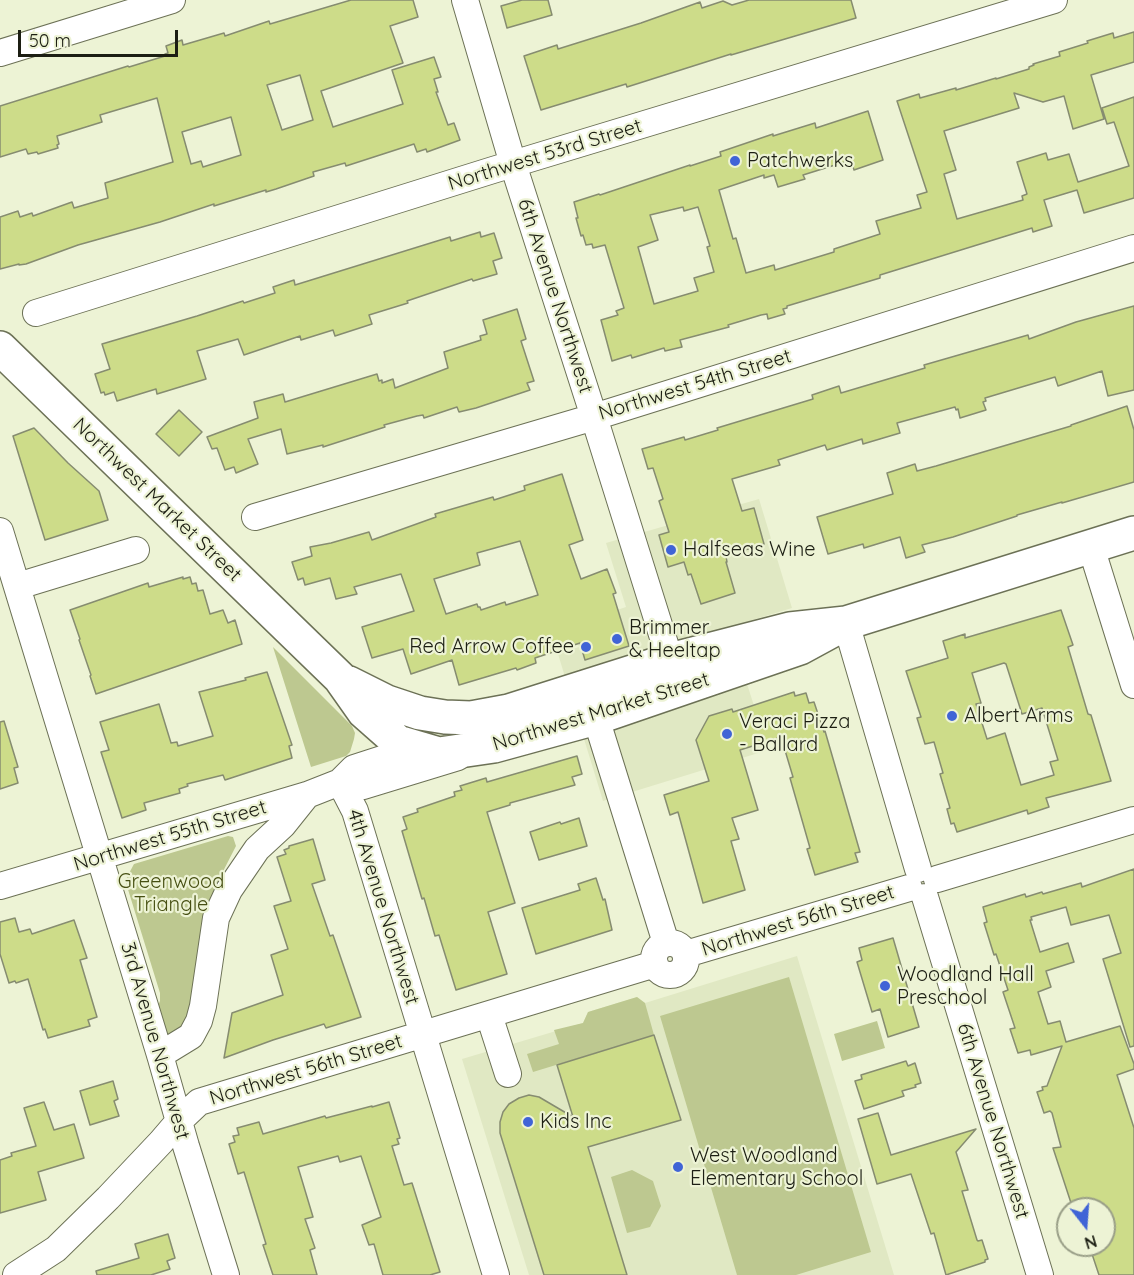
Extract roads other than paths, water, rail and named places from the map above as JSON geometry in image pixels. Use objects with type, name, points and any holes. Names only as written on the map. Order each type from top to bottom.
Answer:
[{"type":"main road","name":"Northwest Market Street","points":[[0,348],[340,678],[364,712],[398,742],[439,754],[494,746],[596,718],[800,648],[846,623]]},
{"type":"main road","name":"Northwest Market Street","points":[[340,678],[387,702],[420,713],[471,718],[509,711],[669,660],[790,629],[846,623],[1134,533]]},
{"type":"street","points":[[0,53],[172,0]]},
{"type":"street","name":"6th Avenue Northwest","points":[[465,0],[513,164],[669,660]]},
{"type":"street","name":"Northwest 53rd Street","points":[[36,313],[513,164],[1054,0]]},
{"type":"street","name":"Northwest 54th Street","points":[[255,517],[594,417],[1134,248]]},
{"type":"street","name":"3rd Avenue Northwest","points":[[0,531],[226,1275]]},
{"type":"street","points":[[1091,547],[1134,685]]},
{"type":"street","points":[[18,586],[136,550]]},
{"type":"street","name":"6th Avenue Northwest","points":[[846,623],[1040,1275]]},
{"type":"street","name":"Northwest 55th Street","points":[[0,886],[307,795],[340,782],[354,768],[434,742],[489,730],[536,703]]},
{"type":"street","points":[[596,718],[669,954]]},
{"type":"street","name":"Northwest 55th Street","points":[[340,782],[363,786],[494,746]]},
{"type":"street","name":"4th Avenue Northwest","points":[[340,782],[355,812],[496,1275]]},
{"type":"street","points":[[160,1055],[191,1036],[199,1021],[216,918],[229,890],[257,849],[283,825],[307,795]]},
{"type":"street","name":"Northwest 56th Street","points":[[16,1275],[56,1249],[199,1102],[489,1015],[669,954],[922,883],[1134,820]]},
{"type":"street","points":[[489,1015],[508,1074]]},
{"type":"place","name":"Patchwerks","points":[[735,161]]},
{"type":"place","name":"Halfseas Wine","points":[[671,550]]},
{"type":"place","name":"Brimmer & Heeltap","points":[[617,639]]},
{"type":"place","name":"Red Arrow Coffee","points":[[586,647]]},
{"type":"place","name":"Albert Arms","points":[[952,716]]},
{"type":"place","name":"Veraci Pizza - Ballard","points":[[727,734]]},
{"type":"place","name":"Woodland Hall Preschool","points":[[885,986]]},
{"type":"place","name":"Kids Inc","points":[[528,1122]]},
{"type":"place","name":"West Woodland Elementary School","points":[[678,1167]]},
{"type":"park label","name":"Greenwood Triangle","points":[[171,894]]}]
